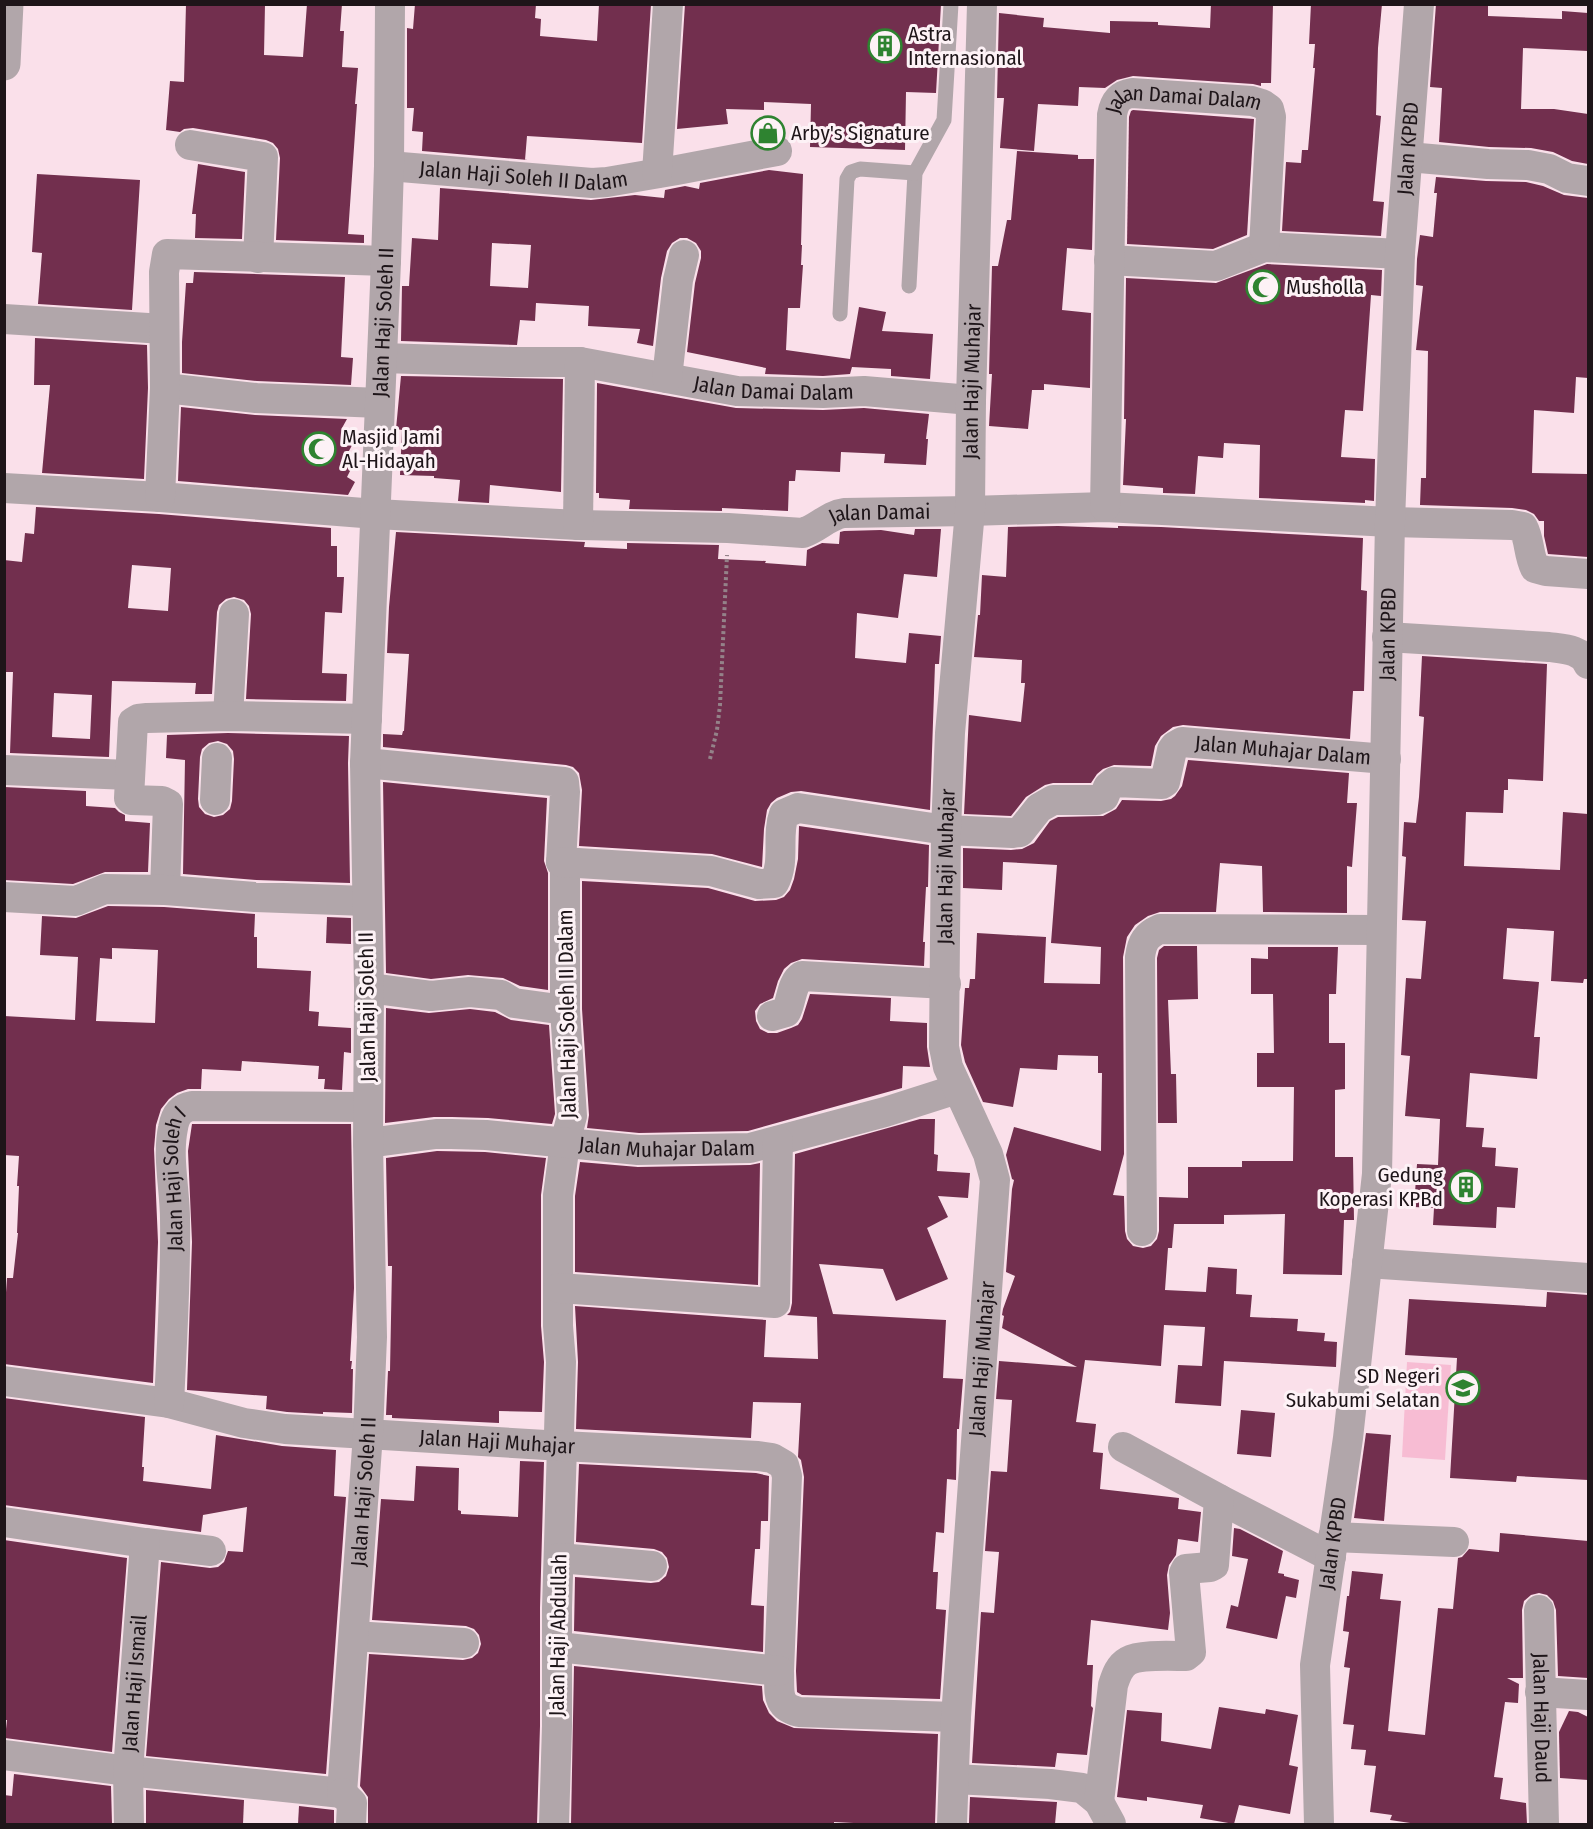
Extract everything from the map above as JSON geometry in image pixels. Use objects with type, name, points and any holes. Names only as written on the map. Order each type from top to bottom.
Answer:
[{"type":"street","points":[[4,64],[7,4]]},
{"type":"street","name":"Jalan Haji Soleh II","points":[[342,1793],[368,1434],[372,1337],[365,763],[386,261],[390,4]]},
{"type":"street","name":"Jalan Haji Soleh II Dalam","points":[[657,173],[668,4]]},
{"type":"street","name":"Jalan Haji Muhajar","points":[[952,1824],[956,1717],[995,1180],[988,1154],[948,1067],[944,1047],[946,830],[950,733],[970,512],[970,399],[982,4]]},
{"type":"street","name":"Jalan KPBD","points":[[1319,1824],[1315,1665],[1342,1477],[1377,1174],[1390,522],[1400,254],[1419,4]]},
{"type":"street","name":"Jalan Damai Dalam","points":[[1104,507],[1112,115],[1116,100],[1120,96],[1132,93],[1252,101],[1269,109],[1271,117],[1263,247]]},
{"type":"street","points":[[190,145],[263,159],[258,258]]},
{"type":"street","name":"Jalan Haji Soleh II Dalam","points":[[389,166],[592,183],[777,151]]},
{"type":"street","points":[[1408,157],[1528,165],[1549,170],[1567,178],[1588,181]]},
{"type":"street","points":[[1109,260],[1216,266],[1263,247],[1400,254]]},
{"type":"street","points":[[160,497],[165,388],[164,272],[167,254],[386,261]]},
{"type":"street","points":[[667,378],[678,280],[684,255]]},
{"type":"street","points":[[4,319],[164,329]]},
{"type":"street","name":"Jalan Damai Dalam","points":[[382,358],[580,362],[737,392],[864,391],[970,399]]},
{"type":"street","points":[[578,525],[580,362]]},
{"type":"street","points":[[165,388],[256,398],[380,403]]},
{"type":"street","points":[[4,488],[160,497],[376,514]]},
{"type":"street","name":"Jalan Damai","points":[[376,514],[578,525],[728,528],[803,533],[839,514],[1104,507],[1390,522],[1512,525],[1523,527],[1528,537],[1531,559],[1535,568],[1545,571],[1588,574]]},
{"type":"street","points":[[228,716],[234,614]]},
{"type":"street","points":[[1387,637],[1549,647],[1580,653],[1588,664]]},
{"type":"street","points":[[165,890],[168,804],[162,801],[130,799],[133,722],[138,719],[228,716],[367,719]]},
{"type":"street","name":"Jalan Muhajar Dalam","points":[[946,830],[1020,832],[1039,808],[1053,800],[1097,800],[1104,797],[1108,787],[1114,782],[1162,784],[1165,782],[1172,750],[1182,742],[1386,759]]},
{"type":"street","points":[[215,800],[218,758]]},
{"type":"street","name":"Jalan Haji Soleh II Dalam","points":[[365,763],[564,782],[561,862],[565,868],[565,1010],[572,1116],[565,1143],[558,1195],[558,1326],[561,1362],[559,1434],[562,1446]]},
{"type":"street","points":[[4,770],[130,775]]},
{"type":"street","points":[[561,862],[711,871],[749,882],[767,884],[774,883],[778,875],[782,855],[782,820],[784,814],[790,810],[798,808],[814,810],[946,830]]},
{"type":"street","points":[[4,897],[76,902],[105,889],[366,901]]},
{"type":"street","points":[[1142,1231],[1140,957],[1145,938],[1161,928],[1381,930]]},
{"type":"street","points":[[772,1016],[786,1012],[795,983],[802,975],[946,984]]},
{"type":"street","points":[[369,988],[430,996],[470,992],[501,995],[514,1003],[565,1010]]},
{"type":"street","name":"Jalan Muhajar Dalam","points":[[368,1143],[436,1134],[486,1135],[638,1150],[750,1148],[885,1112],[957,1089]]},
{"type":"street","name":"Jalan Haji Soleh I","points":[[169,1403],[175,1220],[171,1148],[172,1127],[176,1117],[184,1108],[192,1106],[368,1107]]},
{"type":"street","points":[[559,1288],[775,1303],[778,1141]]},
{"type":"street","points":[[1367,1263],[1588,1278]]},
{"type":"street","points":[[4,1381],[169,1403],[244,1423],[285,1429],[368,1434]]},
{"type":"street","name":"Jalan Haji Muhajar","points":[[368,1434],[772,1458],[784,1465],[786,1476],[779,1671],[782,1702],[788,1709],[799,1712],[956,1717]]},
{"type":"street","name":"Jalan Haji Abdullah","points":[[554,1824],[562,1446]]},
{"type":"street","points":[[1123,1447],[1219,1499],[1333,1542],[1454,1542]]},
{"type":"street","points":[[1105,1813],[1113,1685],[1118,1670],[1129,1660],[1186,1656],[1191,1652],[1184,1573],[1186,1569],[1214,1565],[1219,1499]]},
{"type":"street","points":[[4,1522],[211,1551]]},
{"type":"street","name":"Jalan Haji Ismail","points":[[129,1824],[129,1771],[145,1543]]},
{"type":"street","points":[[559,1558],[652,1566]]},
{"type":"street","name":"Jalan Haji Daud","points":[[1539,1611],[1544,1824]]},
{"type":"street","points":[[354,1636],[464,1643]]},
{"type":"street","points":[[558,1647],[779,1671]]},
{"type":"street","points":[[1540,1692],[1588,1695]]},
{"type":"street","points":[[4,1755],[129,1771],[342,1793],[352,1803],[351,1824]]},
{"type":"street","points":[[954,1779],[1075,1786],[1082,1788],[1105,1813]]},
{"type":"lane","points":[[909,286],[915,173],[944,120],[951,4]]},
{"type":"lane","points":[[840,314],[847,179],[851,172],[860,169],[915,173]]},
{"type":"path","points":[[710,759],[720,705],[728,528]]},
{"type":"shaded area","points":[[1407,1362],[1451,1365],[1445,1460],[1402,1457]]},
{"type":"building","points":[[186,4],[265,4],[264,55],[303,57],[307,4],[342,4],[340,31],[344,31],[342,67],[358,68],[348,234],[364,235],[364,243],[276,240],[280,158],[278,149],[273,143],[193,128],[180,132],[166,130],[170,81],[184,82]]},
{"type":"building","points":[[415,4],[536,4],[535,18],[541,19],[540,36],[597,41],[599,4],[651,4],[642,143],[527,136],[525,160],[422,151],[423,132],[412,131],[414,108],[407,108],[407,28],[413,29]]},
{"type":"building","points":[[685,4],[941,4],[936,93],[906,92],[905,150],[810,147],[811,104],[764,102],[764,110],[726,109],[728,124],[677,129]]},
{"type":"building","points":[[1211,4],[1273,4],[1271,83],[1261,83],[1261,86],[1133,76],[1117,80],[1105,88],[1079,87],[1078,106],[1038,104],[1034,151],[1000,148],[1004,98],[997,98],[999,13],[1044,18],[1043,27],[1110,33],[1110,21],[1158,22],[1158,25],[1210,28]]},
{"type":"building","points":[[1311,4],[1382,4],[1376,115],[1381,116],[1373,201],[1384,202],[1381,236],[1282,231],[1286,162],[1301,163],[1302,150],[1308,150],[1315,68],[1313,68],[1315,44],[1309,44]]},
{"type":"building","points":[[1436,4],[1488,4],[1488,16],[1562,19],[1562,11],[1588,13],[1588,51],[1523,48],[1521,109],[1554,109],[1588,114],[1588,164],[1572,161],[1553,152],[1531,148],[1439,142],[1442,88],[1430,87]]},
{"type":"building","points":[[1133,110],[1254,119],[1247,235],[1213,249],[1127,244],[1129,117]]},
{"type":"building","points":[[1017,151],[1078,155],[1078,159],[1094,159],[1092,250],[1067,248],[1062,310],[1091,313],[1090,388],[1044,384],[1044,390],[1032,390],[1028,429],[989,426],[992,374],[989,374],[992,266],[998,266],[1007,220],[1011,220]]},
{"type":"building","points":[[198,164],[245,172],[242,239],[195,238],[196,214],[192,214]]},
{"type":"building","points":[[769,170],[803,174],[801,265],[803,265],[800,308],[788,308],[786,350],[850,359],[859,307],[886,312],[882,331],[933,334],[930,379],[891,376],[891,369],[852,367],[850,374],[823,376],[765,374],[766,368],[687,352],[701,251],[696,243],[687,238],[680,238],[672,243],[667,251],[661,278],[653,346],[637,343],[640,329],[588,326],[589,306],[536,303],[535,321],[520,320],[517,345],[401,341],[402,286],[409,286],[412,238],[438,240],[440,188],[591,200],[635,195],[664,198],[665,190],[685,186],[699,189],[700,183]],"holes":[[[492,243],[531,245],[528,288],[490,286]]]},
{"type":"building","points":[[37,174],[140,180],[132,310],[38,304],[42,253],[32,252]]},
{"type":"building","points":[[1436,177],[1526,182],[1564,195],[1588,198],[1588,378],[1576,377],[1574,413],[1534,410],[1532,473],[1588,474],[1588,557],[1548,554],[1544,536],[1544,521],[1539,521],[1534,514],[1526,510],[1420,505],[1421,478],[1426,478],[1428,351],[1416,350],[1423,286],[1416,285],[1417,259],[1420,235],[1433,237]]},
{"type":"building","points":[[1267,264],[1382,270],[1381,296],[1371,295],[1363,411],[1345,410],[1341,457],[1375,459],[1374,501],[1365,500],[1365,503],[1259,498],[1260,445],[1224,443],[1223,458],[1198,456],[1195,494],[1163,493],[1163,488],[1123,485],[1126,419],[1124,419],[1126,278],[1216,283]]},
{"type":"building","points":[[194,272],[345,277],[341,357],[353,358],[351,385],[257,381],[182,373],[186,283],[193,283]]},
{"type":"building","points":[[35,338],[147,345],[148,388],[144,479],[42,473],[50,385],[34,385]]},
{"type":"building","points":[[401,376],[563,379],[561,492],[490,485],[489,503],[458,501],[460,480],[434,478],[434,476],[400,475],[402,430],[396,429]]},
{"type":"building","points":[[597,383],[736,408],[823,410],[864,408],[929,414],[926,465],[884,463],[885,454],[841,452],[840,472],[796,470],[795,481],[789,481],[788,511],[722,508],[722,511],[629,509],[630,500],[599,498],[599,493],[596,493]]},
{"type":"building","points":[[181,407],[255,415],[347,419],[342,428],[357,436],[343,462],[352,467],[347,477],[355,482],[348,495],[178,481]]},
{"type":"building","points":[[36,507],[331,528],[331,546],[337,546],[337,577],[344,577],[342,613],[325,612],[322,673],[347,674],[346,701],[246,699],[251,614],[244,600],[234,597],[226,599],[219,605],[217,612],[212,694],[195,694],[196,683],[112,681],[109,757],[10,753],[13,672],[4,672],[4,560],[22,562],[25,533],[34,534]],"holes":[[[132,565],[171,568],[168,611],[128,608]],[[54,693],[92,695],[90,739],[52,737]]]},
{"type":"building","points":[[1008,527],[1161,527],[1363,538],[1361,590],[1367,591],[1364,691],[1353,691],[1350,739],[1183,725],[1173,727],[1161,736],[1155,746],[1151,766],[1114,765],[1103,769],[1091,783],[1045,785],[1026,797],[1011,816],[964,814],[969,715],[1021,722],[1025,683],[1021,683],[1022,660],[974,657],[978,615],[980,615],[982,575],[1006,577]]},
{"type":"building","points":[[915,529],[941,529],[937,577],[904,574],[898,618],[857,613],[855,658],[906,663],[909,633],[941,636],[939,664],[935,664],[930,810],[801,791],[791,792],[777,798],[767,810],[762,867],[712,854],[579,846],[582,790],[579,773],[573,767],[383,747],[383,734],[402,735],[404,731],[409,654],[387,653],[396,532],[585,542],[584,547],[627,549],[627,543],[719,545],[718,559],[766,561],[765,563],[806,566],[807,550],[822,543],[839,544],[840,532],[881,530],[914,535]]},
{"type":"building","points":[[1422,656],[1547,664],[1543,781],[1508,779],[1508,790],[1504,790],[1503,813],[1466,812],[1464,866],[1560,870],[1563,812],[1588,814],[1588,979],[1584,979],[1583,983],[1551,981],[1554,931],[1507,928],[1503,979],[1539,982],[1534,1037],[1540,1037],[1537,1079],[1470,1073],[1466,1127],[1484,1128],[1482,1147],[1496,1148],[1495,1166],[1518,1168],[1515,1208],[1497,1207],[1496,1228],[1433,1225],[1434,1208],[1414,1207],[1417,1164],[1438,1165],[1440,1119],[1405,1116],[1410,1056],[1401,1055],[1406,978],[1421,979],[1426,921],[1402,920],[1406,857],[1402,856],[1404,822],[1416,823],[1419,797],[1424,717],[1419,716]]},
{"type":"building","points":[[228,733],[349,736],[350,883],[256,880],[183,874],[185,760],[166,758],[167,735]],"holes":[[[218,741],[227,744],[233,751],[234,759],[232,801],[230,809],[223,815],[214,817],[205,814],[199,807],[200,757],[202,749],[209,743]]]},
{"type":"building","points":[[1188,760],[1349,773],[1347,803],[1357,803],[1352,867],[1347,866],[1347,913],[1263,912],[1262,866],[1220,863],[1216,912],[1160,912],[1148,916],[1135,925],[1127,937],[1123,957],[1124,1154],[1113,1195],[1124,1196],[1127,1239],[1133,1246],[1143,1248],[1151,1246],[1157,1239],[1159,1197],[1188,1198],[1188,1167],[1242,1167],[1242,1161],[1293,1161],[1294,1087],[1257,1087],[1257,1053],[1274,1053],[1273,994],[1251,994],[1251,958],[1268,959],[1268,947],[1338,947],[1336,994],[1329,994],[1329,1043],[1345,1043],[1345,1089],[1335,1090],[1335,1157],[1353,1157],[1354,1220],[1344,1220],[1342,1275],[1283,1274],[1285,1214],[1224,1215],[1224,1224],[1174,1224],[1172,1248],[1168,1248],[1165,1290],[1206,1292],[1208,1267],[1237,1269],[1236,1294],[1252,1295],[1250,1317],[1298,1319],[1297,1331],[1325,1333],[1324,1341],[1337,1342],[1336,1367],[1224,1361],[1221,1406],[1175,1403],[1178,1365],[1202,1366],[1205,1327],[1164,1325],[1161,1366],[1085,1360],[1076,1422],[1096,1424],[1093,1452],[1103,1453],[1100,1489],[1179,1498],[1178,1509],[1201,1512],[1198,1542],[1178,1539],[1176,1555],[1169,1565],[1167,1575],[1170,1613],[1168,1630],[1091,1620],[1087,1665],[1093,1665],[1091,1706],[1093,1708],[1087,1755],[1057,1753],[1055,1767],[972,1763],[981,1612],[994,1613],[999,1552],[985,1551],[991,1471],[1007,1472],[1012,1400],[996,1399],[999,1361],[1077,1367],[1002,1328],[1003,1309],[1015,1276],[1006,1272],[1014,1180],[1006,1155],[1014,1127],[1101,1151],[1102,1073],[1098,1073],[1098,1056],[1058,1055],[1057,1070],[1020,1068],[1013,1107],[983,1102],[965,1062],[961,1045],[965,988],[969,988],[970,979],[975,979],[977,933],[1046,937],[1044,983],[1100,984],[1101,947],[1051,943],[1057,865],[1003,862],[1002,890],[963,888],[963,848],[1022,849],[1034,843],[1050,821],[1058,817],[1103,816],[1116,809],[1122,800],[1171,799],[1182,786]]},
{"type":"building","points":[[383,782],[547,798],[544,861],[548,873],[548,990],[520,986],[503,978],[468,975],[431,979],[386,973]]},
{"type":"building","points":[[4,787],[86,791],[86,806],[115,808],[125,815],[125,821],[150,823],[148,872],[105,872],[73,884],[4,880]]},
{"type":"building","points":[[799,826],[929,845],[923,942],[925,942],[924,966],[802,959],[791,963],[784,969],[773,998],[760,1004],[755,1011],[760,1029],[768,1033],[777,1033],[798,1025],[810,994],[891,998],[890,1021],[927,1023],[930,1067],[903,1066],[902,1088],[748,1131],[639,1133],[587,1128],[589,1115],[582,1009],[582,881],[708,888],[755,901],[776,900],[784,897],[790,890],[794,879],[798,859]]},
{"type":"building","points":[[108,906],[164,907],[255,914],[254,937],[257,937],[257,968],[311,971],[309,1011],[319,1012],[318,1026],[351,1028],[351,1053],[344,1052],[342,1090],[324,1089],[325,1079],[318,1079],[319,1066],[242,1061],[241,1071],[202,1069],[201,1089],[188,1089],[177,1093],[161,1109],[156,1125],[154,1149],[158,1242],[153,1383],[4,1364],[7,1278],[13,1278],[18,1233],[19,1156],[4,1155],[4,1016],[75,1020],[78,957],[40,955],[42,916],[76,918]],"holes":[[[112,948],[158,950],[155,1023],[96,1021],[100,958],[112,959]]]},
{"type":"building","points":[[327,917],[351,918],[351,944],[326,943]]},
{"type":"building","points":[[1164,946],[1197,946],[1198,999],[1168,1000],[1171,1074],[1176,1074],[1177,1123],[1158,1123],[1157,958],[1159,950]]},
{"type":"building","points":[[386,1008],[429,1013],[470,1009],[495,1012],[511,1020],[549,1025],[555,1114],[552,1124],[452,1117],[385,1123]]},
{"type":"building","points":[[920,1119],[935,1119],[934,1154],[938,1155],[937,1171],[970,1173],[968,1198],[938,1196],[948,1217],[927,1228],[948,1279],[896,1301],[883,1269],[819,1264],[833,1314],[946,1320],[943,1378],[963,1379],[959,1429],[957,1429],[956,1480],[947,1479],[944,1533],[936,1532],[933,1572],[938,1572],[936,1609],[946,1610],[940,1699],[802,1695],[797,1692],[796,1671],[804,1477],[801,1460],[798,1457],[801,1403],[753,1402],[751,1438],[576,1429],[578,1362],[575,1306],[766,1320],[764,1357],[818,1359],[817,1317],[787,1315],[792,1303],[795,1154]]},
{"type":"building","points":[[192,1124],[351,1124],[354,1288],[350,1361],[352,1361],[351,1369],[353,1369],[352,1413],[287,1412],[266,1409],[267,1396],[187,1390],[192,1242],[188,1151]]},
{"type":"building","points":[[437,1151],[485,1152],[546,1158],[541,1195],[541,1326],[544,1362],[542,1412],[499,1411],[499,1423],[392,1418],[392,1415],[386,1415],[388,1371],[390,1371],[392,1266],[388,1266],[386,1158]]},
{"type":"building","points":[[580,1162],[638,1167],[760,1163],[758,1285],[575,1272],[575,1196]]},
{"type":"building","points":[[1547,1292],[1588,1295],[1588,1480],[1517,1476],[1516,1482],[1450,1478],[1457,1358],[1405,1355],[1409,1299],[1546,1307]]},
{"type":"building","points":[[4,1398],[145,1417],[143,1481],[211,1489],[216,1435],[282,1446],[336,1450],[334,1496],[346,1497],[326,1774],[146,1756],[161,1562],[210,1568],[218,1567],[224,1562],[228,1551],[243,1552],[247,1507],[203,1515],[201,1532],[4,1505]]},
{"type":"building","points":[[1241,1410],[1275,1413],[1271,1457],[1237,1454]]},
{"type":"building","points":[[1366,1433],[1391,1435],[1384,1521],[1354,1518]]},
{"type":"building","points":[[520,1461],[544,1462],[537,1824],[368,1824],[368,1797],[360,1786],[369,1654],[463,1660],[472,1658],[478,1653],[481,1644],[479,1635],[474,1629],[466,1626],[372,1620],[381,1499],[414,1501],[416,1466],[459,1468],[458,1510],[461,1514],[518,1517]]},
{"type":"building","points":[[579,1464],[756,1473],[769,1476],[768,1521],[761,1521],[760,1549],[755,1549],[751,1605],[764,1606],[763,1652],[574,1631],[575,1577],[651,1583],[659,1582],[666,1576],[669,1567],[667,1558],[662,1552],[654,1549],[576,1542]]},
{"type":"building","points":[[1234,1528],[1283,1551],[1278,1573],[1299,1580],[1296,1598],[1286,1596],[1277,1639],[1226,1628],[1231,1605],[1238,1607],[1248,1559],[1232,1556]]},
{"type":"building","points":[[1500,1533],[1588,1541],[1588,1678],[1558,1676],[1556,1610],[1553,1601],[1547,1595],[1539,1593],[1531,1595],[1524,1601],[1522,1610],[1523,1678],[1507,1678],[1519,1684],[1518,1703],[1505,1702],[1494,1777],[1503,1778],[1500,1799],[1526,1803],[1527,1824],[1417,1824],[1390,1820],[1392,1815],[1370,1812],[1376,1766],[1364,1765],[1366,1750],[1351,1749],[1354,1725],[1343,1724],[1350,1668],[1344,1667],[1349,1632],[1343,1631],[1352,1571],[1383,1574],[1380,1599],[1401,1601],[1388,1731],[1425,1735],[1438,1608],[1453,1609],[1458,1558],[1469,1549],[1499,1552]]},
{"type":"building","points":[[4,1540],[127,1558],[112,1752],[5,1738],[7,1720],[4,1720]]},
{"type":"building","points":[[574,1666],[762,1686],[763,1700],[769,1713],[777,1721],[794,1728],[938,1734],[935,1824],[834,1822],[834,1824],[571,1824]]},
{"type":"building","points":[[1219,1707],[1265,1714],[1266,1709],[1298,1715],[1289,1765],[1298,1767],[1290,1814],[1239,1805],[1234,1824],[1200,1818],[1203,1805],[1147,1797],[1147,1801],[1117,1797],[1127,1710],[1162,1713],[1161,1741],[1211,1749]]},
{"type":"building","points":[[1569,1711],[1588,1717],[1588,1780],[1560,1778],[1559,1732]]},
{"type":"building","points":[[14,1774],[111,1786],[112,1824],[4,1824],[4,1795],[12,1796]]},
{"type":"building","points":[[146,1790],[244,1800],[243,1824],[146,1824]]},
{"type":"building","points":[[970,1797],[1057,1802],[1055,1824],[969,1823]]},
{"type":"building","points":[[299,1806],[334,1810],[334,1824],[298,1824]]},
{"type":"place","name":"Astra Internasional","points":[[885,46]]},
{"type":"place","name":"Arby's Signature","points":[[768,133]]},
{"type":"place","name":"Musholla","points":[[1263,287]]},
{"type":"place","name":"Masjid Jami Al-Hidayah","points":[[319,449]]},
{"type":"place","name":"Gedung Koperasi KPBd","points":[[1466,1187]]},
{"type":"place","name":"SD Negeri Sukabumi Selatan","points":[[1463,1388]]}]
